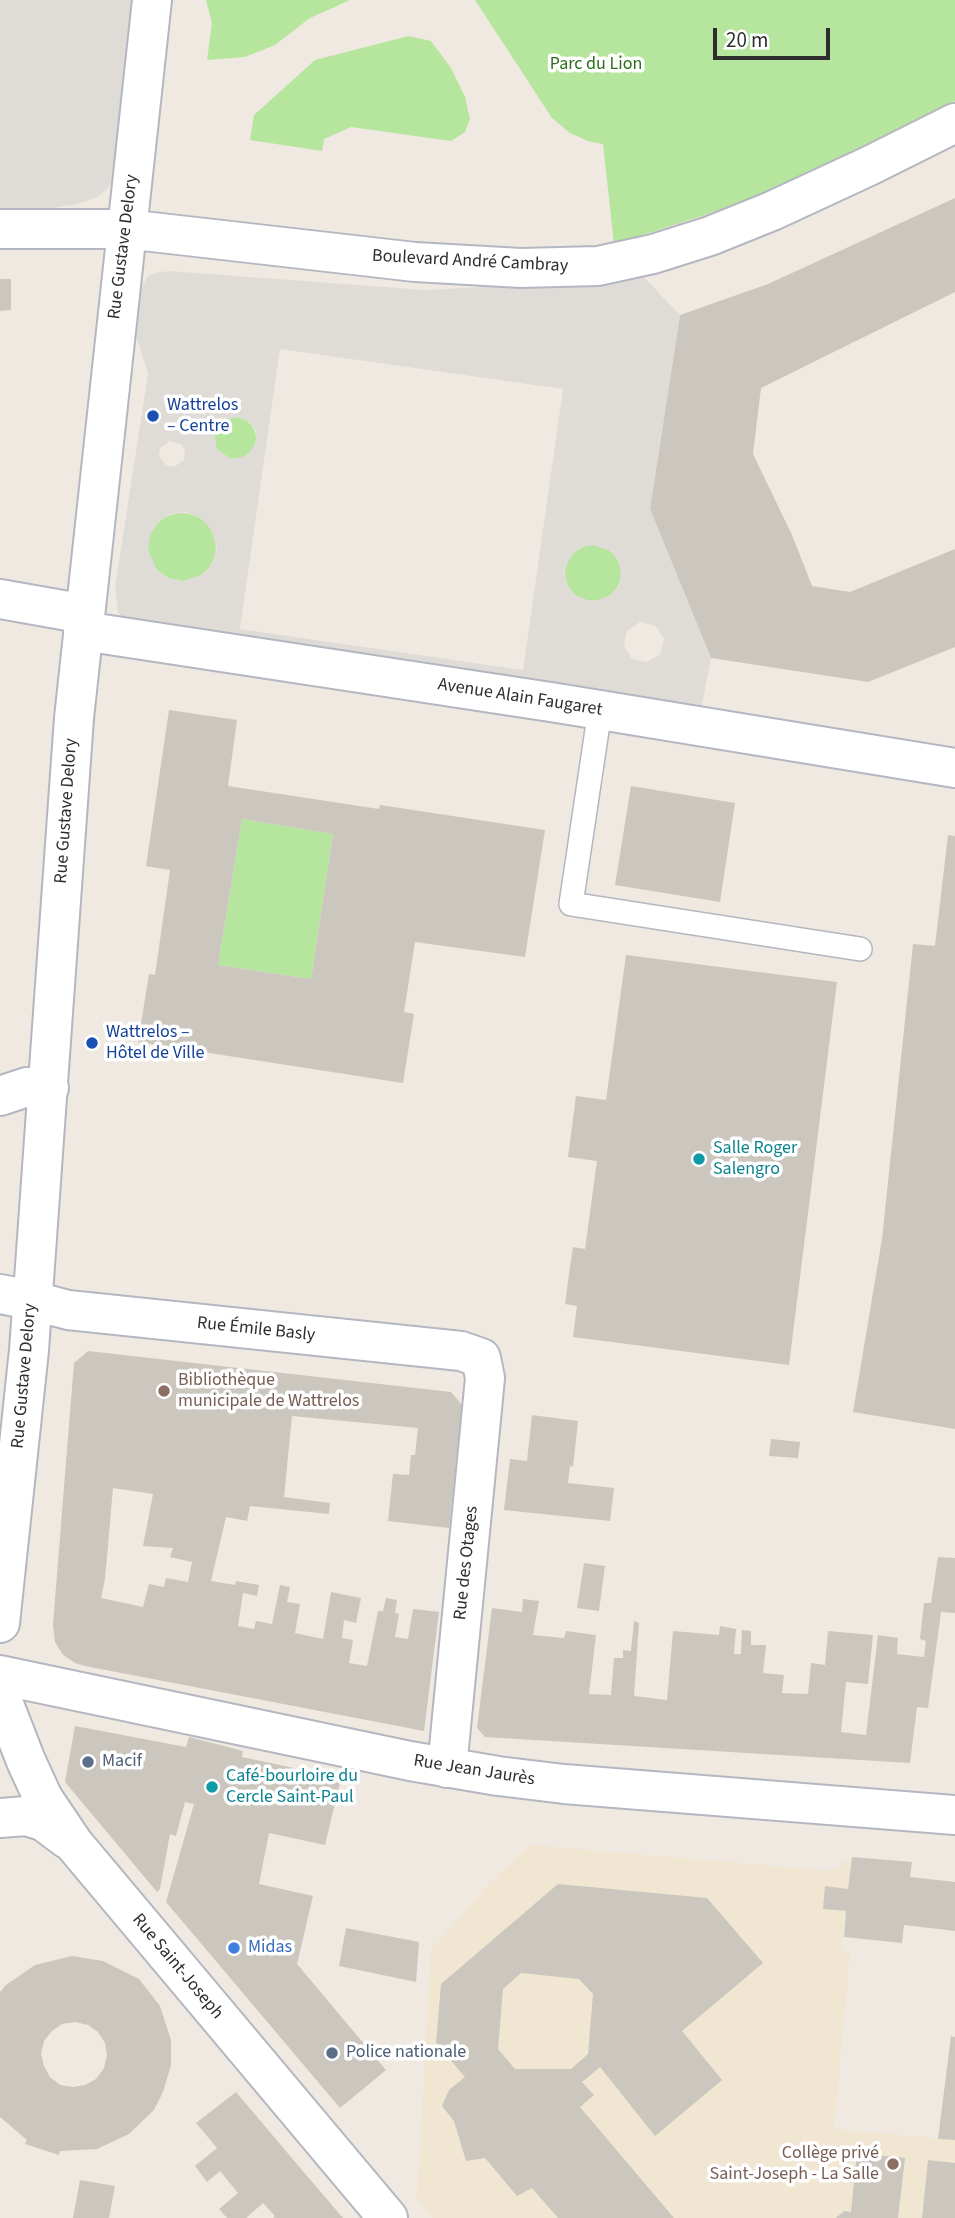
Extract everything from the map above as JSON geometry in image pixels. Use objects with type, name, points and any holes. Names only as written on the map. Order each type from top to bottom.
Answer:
[{"type":"street","name":"Rue Gustave Delory","points":[[0,1623],[29,1350],[16,1297],[49,1088],[66,811],[152,0]]},
{"type":"street","name":"Boulevard André Cambray","points":[[0,229],[126,229],[415,262],[521,268],[598,266],[653,254],[710,236],[833,183],[955,123]]},
{"type":"street","name":"Avenue Alain Faugaret","points":[[0,599],[84,622],[955,768]]},
{"type":"street","points":[[0,1096],[27,1087],[49,1088]]},
{"type":"street","name":"Rue Émile Basly","points":[[16,1297],[68,1310],[461,1351],[481,1358]]},
{"type":"street","name":"Rue des Otages","points":[[447,1768],[485,1378],[481,1358]]},
{"type":"street","name":"Rue Jean Jaurès","points":[[0,1675],[447,1768],[564,1784],[955,1815]]},
{"type":"street","name":"Rue Saint-Joseph","points":[[0,1694],[26,1761],[44,1798],[74,1844],[388,2218]]},
{"type":"street","points":[[0,1818],[26,1816],[43,1821],[74,1844]]},
{"type":"lane","points":[[600,710],[570,904],[860,949]]},
{"type":"shaded area","points":[[0,0],[137,0],[116,171],[108,188],[97,197],[78,204],[40,210],[0,212]]},
{"type":"shaded area","points":[[637,270],[680,315],[650,509],[711,658],[701,710],[123,618],[118,612],[115,587],[148,374],[133,326],[139,292],[148,276],[169,271],[425,290],[562,283]],"holes":[[[280,349],[563,389],[523,670],[240,629]],[[239,417],[250,422],[256,431],[256,442],[247,456],[231,459],[217,449],[214,433],[223,420]],[[170,441],[182,445],[185,452],[184,460],[174,467],[166,465],[159,456],[160,448]],[[185,512],[199,517],[210,527],[217,547],[213,562],[204,574],[183,581],[169,578],[157,570],[148,550],[150,535],[158,522],[170,514]],[[593,545],[611,551],[619,561],[619,586],[611,595],[592,602],[575,595],[567,585],[564,573],[571,555],[581,547]],[[640,622],[656,626],[664,639],[660,654],[647,662],[632,659],[624,646],[627,631]]]},
{"type":"shaded area","points":[[530,1845],[832,1871],[852,1857],[841,1950],[850,1952],[834,2129],[955,2140],[955,2218],[433,2218],[417,2199],[431,1950],[486,1887]]},
{"type":"green space","points":[[206,0],[350,0],[310,18],[275,45],[245,57],[207,60],[212,23]]},
{"type":"green space","name":"Parc du Lion","points":[[475,0],[955,0],[955,101],[824,177],[614,244],[603,144],[570,133],[552,118]]},
{"type":"green space","points":[[409,36],[431,41],[451,68],[465,97],[470,119],[465,132],[451,141],[351,127],[324,139],[322,151],[250,140],[254,115],[315,60]]},
{"type":"green space","points":[[235,417],[250,423],[256,438],[250,453],[235,459],[220,453],[214,438],[220,423]]},
{"type":"green space","points":[[189,513],[210,528],[216,540],[214,560],[206,571],[189,581],[175,581],[158,571],[150,560],[148,540],[158,523],[169,515]]},
{"type":"green space","points":[[587,545],[599,545],[609,549],[617,557],[621,573],[617,589],[609,597],[599,601],[587,601],[577,597],[569,589],[565,579],[565,567],[569,557],[577,549]]},
{"type":"green space","points":[[242,819],[333,834],[311,979],[218,965]]},
{"type":"building","points":[[955,198],[955,292],[761,388],[753,454],[792,535],[812,586],[850,592],[955,549],[955,647],[868,682],[711,658],[650,509],[680,315],[768,284]]},
{"type":"building","points":[[0,279],[11,279],[11,310],[0,311]]},
{"type":"building","points":[[169,710],[237,720],[228,786],[545,830],[525,957],[415,942],[404,1012],[414,1014],[403,1083],[138,1042],[149,974],[155,975],[170,870],[146,866]],"holes":[[[242,819],[333,834],[311,979],[218,965]]]},
{"type":"building","points":[[631,786],[735,803],[720,902],[615,885]]},
{"type":"building","points":[[948,835],[955,836],[955,1429],[853,1412],[882,1239],[913,944],[935,946]]},
{"type":"building","name":"Salle Roger Salengro","points":[[626,955],[837,982],[789,1365],[573,1337],[577,1306],[565,1304],[569,1274],[573,1247],[585,1249],[597,1161],[568,1157],[576,1096],[606,1100]]},
{"type":"building","points":[[88,1351],[451,1392],[462,1405],[449,1528],[388,1521],[393,1474],[409,1475],[411,1455],[415,1455],[418,1428],[292,1416],[284,1497],[330,1503],[329,1514],[250,1506],[247,1521],[226,1517],[211,1581],[259,1585],[257,1596],[243,1593],[238,1626],[254,1629],[256,1621],[272,1624],[280,1585],[290,1587],[287,1602],[300,1604],[295,1633],[323,1639],[331,1592],[361,1598],[356,1623],[344,1620],[342,1638],[353,1640],[349,1663],[367,1666],[378,1611],[383,1611],[386,1598],[397,1600],[395,1613],[399,1614],[395,1637],[408,1639],[413,1609],[439,1612],[424,1731],[85,1666],[63,1655],[55,1642],[53,1624],[74,1363]],"holes":[[[113,1488],[153,1494],[143,1546],[173,1548],[170,1557],[192,1562],[188,1582],[166,1578],[164,1587],[149,1584],[143,1607],[101,1598]]]},
{"type":"building","points":[[532,1415],[578,1421],[573,1467],[570,1466],[568,1483],[614,1488],[610,1521],[504,1510],[510,1459],[527,1461]]},
{"type":"building","points":[[771,1439],[800,1442],[798,1458],[769,1456]]},
{"type":"building","points":[[938,1557],[955,1558],[955,1613],[941,1612],[928,1708],[917,1707],[910,1763],[485,1737],[477,1728],[492,1608],[522,1612],[523,1599],[539,1601],[533,1635],[564,1638],[566,1631],[596,1635],[589,1694],[611,1695],[614,1658],[623,1658],[623,1650],[631,1651],[634,1621],[639,1623],[634,1696],[667,1700],[673,1631],[719,1635],[720,1626],[736,1629],[734,1654],[741,1654],[742,1630],[751,1631],[751,1645],[766,1645],[763,1673],[784,1675],[782,1693],[808,1694],[811,1663],[825,1665],[828,1631],[873,1635],[868,1684],[846,1682],[841,1732],[866,1735],[878,1635],[898,1638],[897,1654],[924,1657],[926,1641],[920,1639],[924,1603],[931,1603]]},
{"type":"building","points":[[584,1563],[605,1566],[599,1611],[577,1608]]},
{"type":"building","points":[[75,1726],[186,1747],[189,1737],[243,1751],[242,1757],[341,1778],[325,1845],[269,1833],[259,1884],[313,1896],[297,1964],[386,2070],[340,2108],[166,1902],[194,1804],[185,1802],[176,1836],[170,1834],[160,1889],[157,1892],[65,1782]]},
{"type":"building","points":[[852,1857],[912,1862],[910,1877],[955,1882],[955,1931],[904,1925],[902,1943],[844,1937],[846,1911],[823,1909],[825,1886],[848,1889]]},
{"type":"building","points":[[558,1884],[707,1898],[763,1963],[682,2031],[722,2080],[655,2136],[600,2067],[582,2082],[594,2095],[580,2107],[674,2218],[558,2218],[532,2188],[517,2196],[485,2158],[466,2161],[454,2121],[442,2106],[449,2090],[465,2077],[436,2043],[441,1984]],"holes":[[[521,1973],[579,1979],[593,1994],[588,2054],[571,2069],[515,2069],[498,2049],[503,1989]]]},
{"type":"building","points":[[346,1928],[419,1942],[416,1982],[339,1966]]},
{"type":"building","points":[[72,1956],[103,1961],[139,1979],[160,2006],[171,2040],[171,2065],[163,2092],[154,2110],[129,2134],[97,2149],[60,2151],[59,2155],[25,2144],[27,2140],[0,2117],[0,1992],[35,1965]],"holes":[[[75,2022],[88,2025],[98,2032],[105,2043],[107,2055],[104,2068],[96,2079],[85,2085],[60,2085],[50,2077],[44,2066],[41,2054],[44,2041],[62,2024]]]},
{"type":"building","points":[[951,2036],[955,2037],[955,2140],[938,2139]]},
{"type":"building","points":[[236,2092],[343,2218],[273,2218],[275,2216],[263,2203],[246,2218],[227,2218],[219,2209],[238,2193],[220,2171],[207,2182],[195,2166],[217,2148],[196,2123]]},
{"type":"building","points":[[857,2153],[905,2158],[898,2218],[836,2218],[844,2211],[851,2212]]},
{"type":"building","points":[[928,2160],[955,2163],[955,2218],[922,2218]]},
{"type":"building","points":[[80,2180],[115,2186],[109,2218],[73,2218]]},
{"type":"place","name":"Wattrelos – Centre","points":[[153,416]]},
{"type":"place","name":"Wattrelos – Hôtel de Ville","points":[[92,1043]]},
{"type":"place","name":"Salle Roger Salengro","points":[[699,1159]]},
{"type":"place","name":"Bibliothèque municipale de Wattrelos","points":[[164,1391]]},
{"type":"place","name":"Macif","points":[[88,1762]]},
{"type":"place","name":"Café-bourloire du Cercle Saint-Paul","points":[[212,1787]]},
{"type":"place","name":"Midas","points":[[234,1948]]},
{"type":"place","name":"Police nationale","points":[[332,2053]]},
{"type":"place","name":"Collège privé Saint-Joseph - La Salle","points":[[893,2164]]}]
